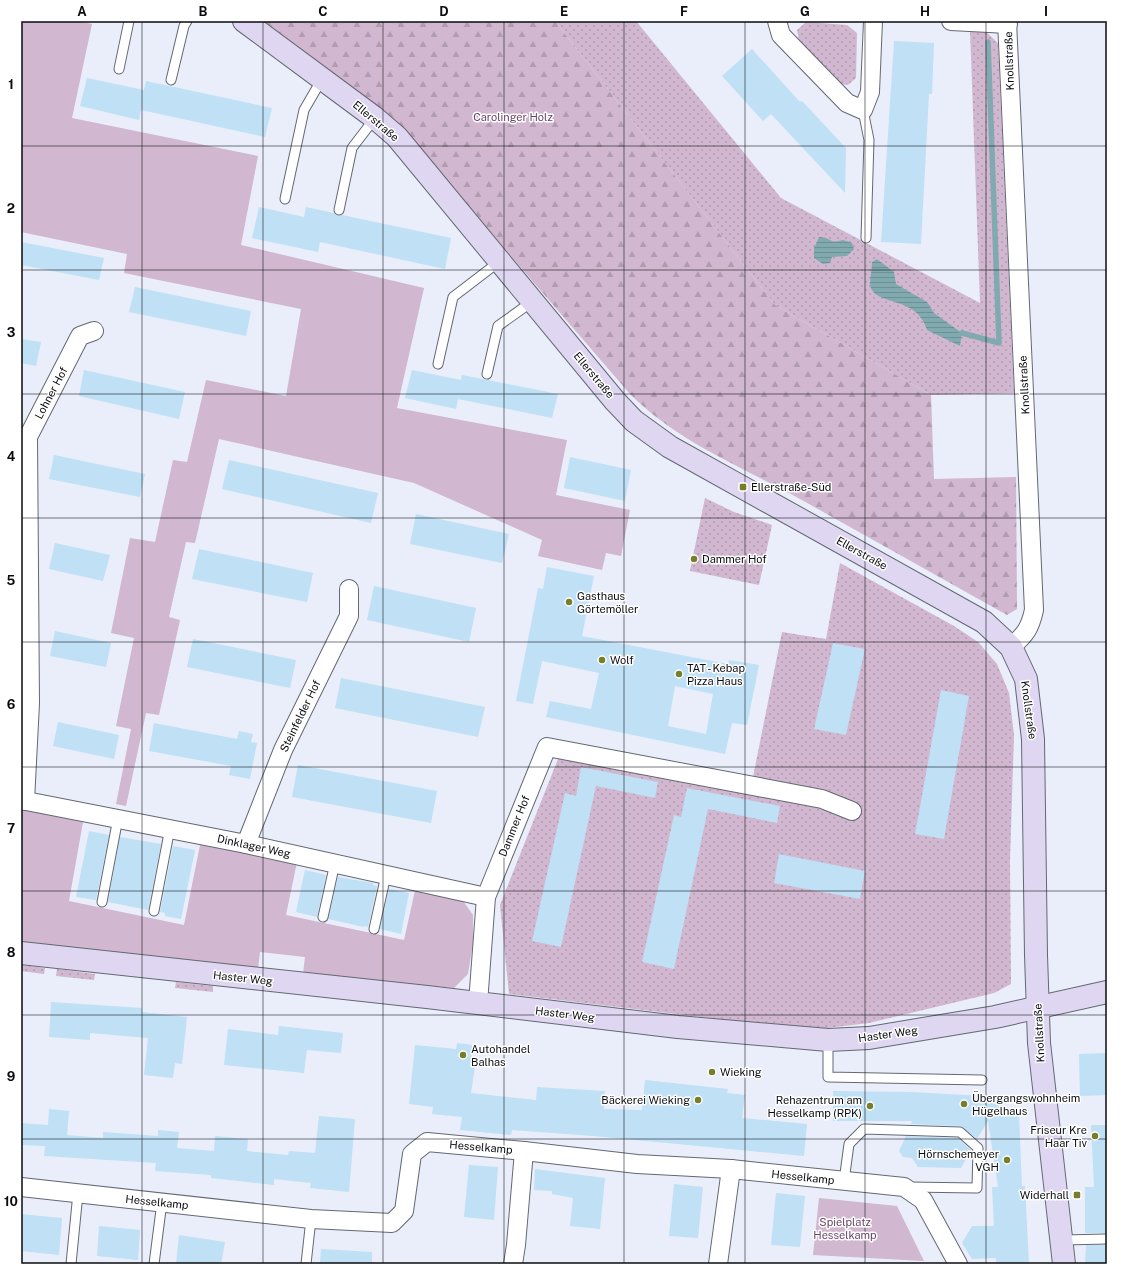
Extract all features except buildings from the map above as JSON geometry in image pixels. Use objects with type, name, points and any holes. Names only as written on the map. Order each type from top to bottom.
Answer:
[{"type":"street","name":"Ellerstraße","points":[[244,21],[375,118],[397,137],[615,401],[634,421],[651,435],[682,455],[984,622],[1012,647]]},
{"type":"street","points":[[777,21],[781,35],[847,103],[863,110],[870,92],[873,21]]},
{"type":"street","points":[[951,21],[1008,22]]},
{"type":"street","name":"Knollstraße","points":[[1008,22],[1034,610],[1030,627],[1022,638],[1012,647],[1026,679],[1033,739],[1037,1007],[1041,1066],[1064,1264]]},
{"type":"street","name":"Lohner Hof","points":[[23,801],[30,703],[28,437],[80,336],[94,331]]},
{"type":"street","name":"Steinfelder Hof","points":[[246,844],[283,750],[349,616],[349,589]]},
{"type":"street","name":"Dammer Hof","points":[[478,1003],[486,897],[547,746],[822,799],[852,811]]},
{"type":"street","name":"Dinklager Weg","points":[[23,801],[170,828],[486,897]]},
{"type":"street","name":"Haster Weg","points":[[21,953],[478,1003],[678,1027],[828,1040],[869,1038],[995,1017],[1107,992]]},
{"type":"street","name":"Hesselkamp","points":[[21,1187],[311,1219],[392,1223],[404,1210],[412,1154],[427,1142],[637,1164],[731,1169],[904,1187],[923,1200],[958,1264]]},
{"type":"street","points":[[513,1264],[524,1151]]},
{"type":"street","points":[[718,1264],[731,1169]]},
{"type":"lane","points":[[119,69],[129,21]]},
{"type":"lane","points":[[171,80],[184,26],[187,21]]},
{"type":"lane","points":[[285,199],[304,110],[322,79]]},
{"type":"lane","points":[[863,110],[869,140],[866,238]]},
{"type":"lane","points":[[339,210],[352,148],[375,118]]},
{"type":"lane","points":[[438,364],[453,297],[500,261]]},
{"type":"lane","points":[[487,374],[498,326],[533,301]]},
{"type":"lane","points":[[102,902],[118,818]]},
{"type":"lane","points":[[154,911],[170,828]]},
{"type":"lane","points":[[323,917],[335,863]]},
{"type":"lane","points":[[374,929],[386,875]]},
{"type":"lane","points":[[828,1040],[828,1077],[982,1080]]},
{"type":"lane","points":[[844,1181],[849,1144],[864,1129],[960,1132],[978,1148],[977,1188],[904,1187]]},
{"type":"lane","points":[[70,1264],[78,1193]]},
{"type":"lane","points":[[154,1264],[162,1202]]},
{"type":"lane","points":[[306,1264],[311,1219]]},
{"type":"lane","points":[[1062,1240],[1107,1239]]},
{"type":"green space","points":[[21,21],[78,21],[92,24],[72,118],[258,156],[241,245],[424,288],[397,408],[567,440],[556,495],[630,510],[621,556],[606,553],[602,570],[538,556],[542,540],[414,483],[219,439],[195,543],[186,542],[169,617],[180,620],[159,715],[146,713],[126,806],[116,804],[131,729],[116,726],[134,638],[111,633],[130,538],[155,542],[173,460],[187,462],[206,380],[286,396],[301,309],[124,273],[127,254],[21,232]]},
{"type":"green space","name":"Carolinger Holz","points":[[263,21],[555,21],[775,305],[931,395],[934,479],[1016,477],[1017,609],[1007,615],[791,494],[707,450],[667,425],[630,394],[390,116]]},
{"type":"green space","points":[[555,21],[636,21],[781,198],[980,303],[970,30],[985,31],[998,43],[1014,393],[931,395],[775,305]]},
{"type":"green space","points":[[806,22],[847,25],[857,33],[856,78],[848,85],[839,84],[799,41],[797,30]]},
{"type":"green space","points":[[705,498],[734,512],[772,525],[759,585],[690,571]]},
{"type":"green space","points":[[840,563],[954,626],[978,642],[997,664],[1009,693],[1014,735],[1010,860],[1011,984],[994,993],[869,1023],[827,1028],[777,1026],[509,994],[500,905],[560,754],[750,792],[782,632],[826,639]]},
{"type":"green space","points":[[21,809],[83,822],[69,901],[184,925],[200,845],[297,862],[286,915],[404,940],[416,886],[461,898],[473,915],[473,943],[468,974],[454,988],[303,974],[305,957],[260,952],[258,969],[21,942]]},
{"type":"green space","points":[[21,965],[45,968],[44,974],[21,971]]},
{"type":"green space","points":[[57,969],[95,974],[94,980],[56,976]]},
{"type":"green space","points":[[176,982],[213,986],[213,992],[175,988]]},
{"type":"green space","name":"Spielplatz Hesselkamp","points":[[819,1198],[897,1206],[924,1261],[813,1255]]},
{"type":"shaded area","points":[[819,237],[826,238],[834,242],[843,240],[852,243],[854,249],[847,256],[832,257],[830,263],[823,264],[814,258],[814,248]]},
{"type":"shaded area","points":[[877,259],[894,272],[896,284],[927,302],[934,313],[962,333],[960,346],[927,330],[922,319],[914,311],[878,296],[873,291],[870,284],[872,262]]},
{"type":"waterway","points":[[962,333],[999,343],[988,42]]},
{"type":"place","name":"Ellerstraße-Süd","points":[[743,487]]},
{"type":"place","name":"Dammer Hof","points":[[694,559]]},
{"type":"place","name":"Gasthaus Görtemöller","points":[[569,602]]},
{"type":"place","name":"Wolf","points":[[602,660]]},
{"type":"place","name":"TAT - Kebap Pizza Haus","points":[[679,674]]},
{"type":"place","name":"Autohandel Balhas","points":[[463,1055]]},
{"type":"place","name":"Wieking","points":[[712,1072]]},
{"type":"place","name":"Bäckerei Wieking","points":[[698,1100]]},
{"type":"place","name":"Übergangswohnheim Hügelhaus","points":[[964,1104]]},
{"type":"place","name":"Rehazentrum am Hesselkamp (RPK)","points":[[870,1106]]},
{"type":"place","name":"Friseur Kre Haar Tiv","points":[[1095,1136]]},
{"type":"place","name":"Hörnschemeyer VGH","points":[[1007,1160]]},
{"type":"place","name":"Widerhall","points":[[1077,1195]]}]
